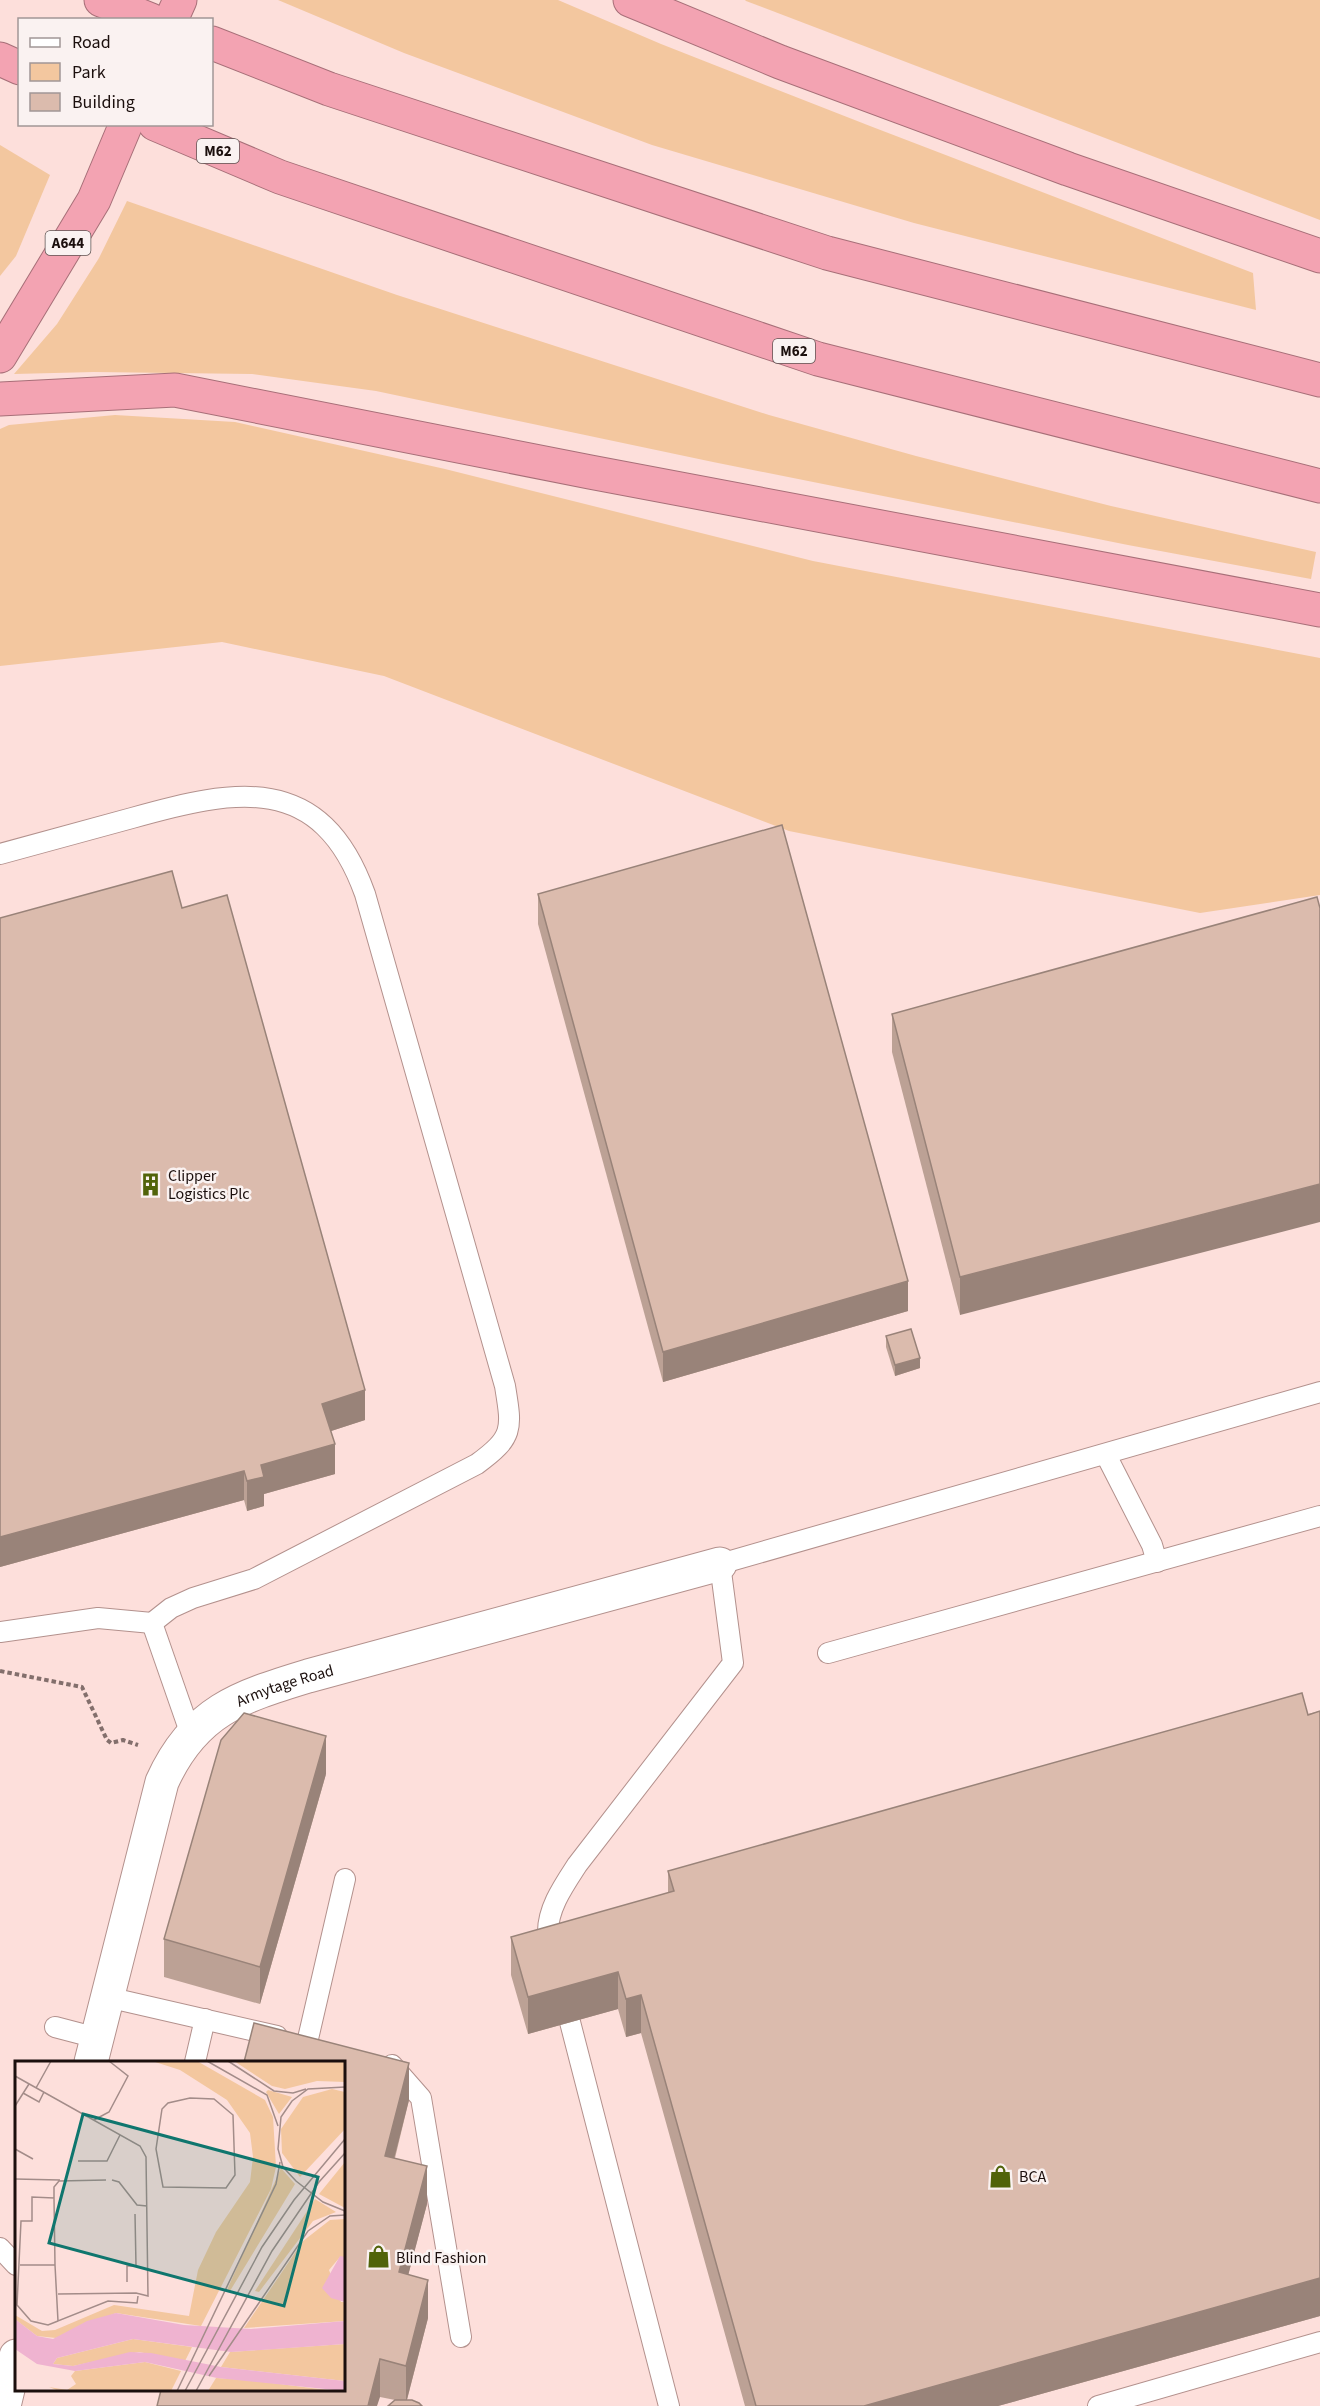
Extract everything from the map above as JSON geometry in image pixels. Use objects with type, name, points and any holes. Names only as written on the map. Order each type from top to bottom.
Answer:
[{"type":"highway","points":[[101,0],[146,18]]},
{"type":"highway","points":[[172,18],[180,0]]},
{"type":"highway","points":[[630,0],[802,70],[1068,169],[1320,256]]},
{"type":"highway","points":[[213,43],[329,89],[827,253],[1320,380]]},
{"type":"highway","name":"A644","points":[[0,356],[94,200],[125,126]]},
{"type":"highway","name":"M62","points":[[160,126],[280,177],[818,359],[1320,486]]},
{"type":"highway","points":[[0,399],[175,390],[590,472],[1320,610]]},
{"type":"street","name":"Armytage Road","points":[[94,2050],[162,1782],[168,1768],[191,1735],[217,1712],[257,1692],[308,1676],[720,1564]]},
{"type":"street","points":[[4,2406],[15,2360]]},
{"type":"lane","points":[[0,854],[191,801],[234,796],[286,802],[313,818],[334,836],[356,870],[365,894],[505,1386],[510,1419],[508,1433],[502,1443],[477,1464],[254,1579],[193,1598],[171,1608],[152,1623],[98,1618],[0,1632]]},
{"type":"lane","points":[[555,1962],[548,1934],[552,1912],[562,1889],[733,1663],[720,1564],[1320,1392]]},
{"type":"lane","points":[[1106,1455],[1152,1545],[1157,1562]]},
{"type":"lane","points":[[828,1653],[1320,1516]]},
{"type":"lane","points":[[152,1623],[191,1735]]},
{"type":"lane","points":[[307,2043],[345,1879]]},
{"type":"lane","points":[[107,1997],[328,2048]]},
{"type":"lane","points":[[195,2061],[205,2019]]},
{"type":"lane","points":[[570,2022],[669,2406]]},
{"type":"lane","points":[[55,2027],[94,2050]]},
{"type":"lane","points":[[369,2058],[390,2062],[421,2098],[461,2337]]},
{"type":"lane","points":[[0,2248],[15,2264]]},
{"type":"lane","points":[[1098,2406],[1320,2342]]},
{"type":"path","points":[[0,1671],[82,1687],[107,1740],[111,1743],[123,1740],[134,1742],[168,1768]]},
{"type":"green space","points":[[278,0],[558,0],[661,44],[1253,273],[1256,310],[914,223],[652,145],[404,53]]},
{"type":"green space","points":[[1320,0],[1320,220],[746,1]]},
{"type":"green space","points":[[0,145],[50,175],[16,256],[0,276]]},
{"type":"green space","points":[[127,201],[397,295],[769,415],[916,456],[1111,506],[1316,552],[1311,579],[713,462],[376,391],[252,374],[94,372],[14,374],[57,324],[99,258]]},
{"type":"green space","points":[[115,415],[235,422],[445,469],[813,561],[1320,658],[1320,895],[1200,913],[789,831],[384,676],[222,642],[0,666],[0,429],[9,425]]},
{"type":"building","points":[[782,825],[908,1281],[663,1352],[538,894]]},
{"type":"building","name":"Clipper Logistics Plc","points":[[172,871],[182,908],[227,895],[365,1390],[322,1404],[335,1444],[261,1465],[264,1477],[247,1481],[244,1471],[0,1537],[0,918]]},
{"type":"building","points":[[1317,897],[1320,908],[1320,1184],[960,1277],[892,1014]]},
{"type":"building","points":[[911,1329],[920,1358],[895,1365],[886,1336]]},
{"type":"building","name":"BCA","points":[[1302,1693],[1308,1715],[1320,1711],[1320,2278],[864,2406],[756,2406],[641,1995],[626,1999],[618,1972],[528,1997],[511,1937],[674,1891],[668,1871]]},
{"type":"building","points":[[244,1713],[326,1736],[260,1967],[164,1939],[221,1740]]},
{"type":"building","points":[[254,2023],[409,2063],[385,2156],[427,2166],[399,2272],[428,2280],[406,2366],[380,2359],[368,2406],[157,2406],[161,2391],[345,2391],[345,2061],[244,2061]]},
{"type":"building","points":[[395,2400],[412,2400],[422,2406],[388,2406]]},
{"type":"place","name":"Clipper Logistics Plc","points":[[150,1184]]},
{"type":"place","name":"BCA","points":[[1001,2176]]},
{"type":"place","name":"Blind Fashion","points":[[378,2257]]}]
